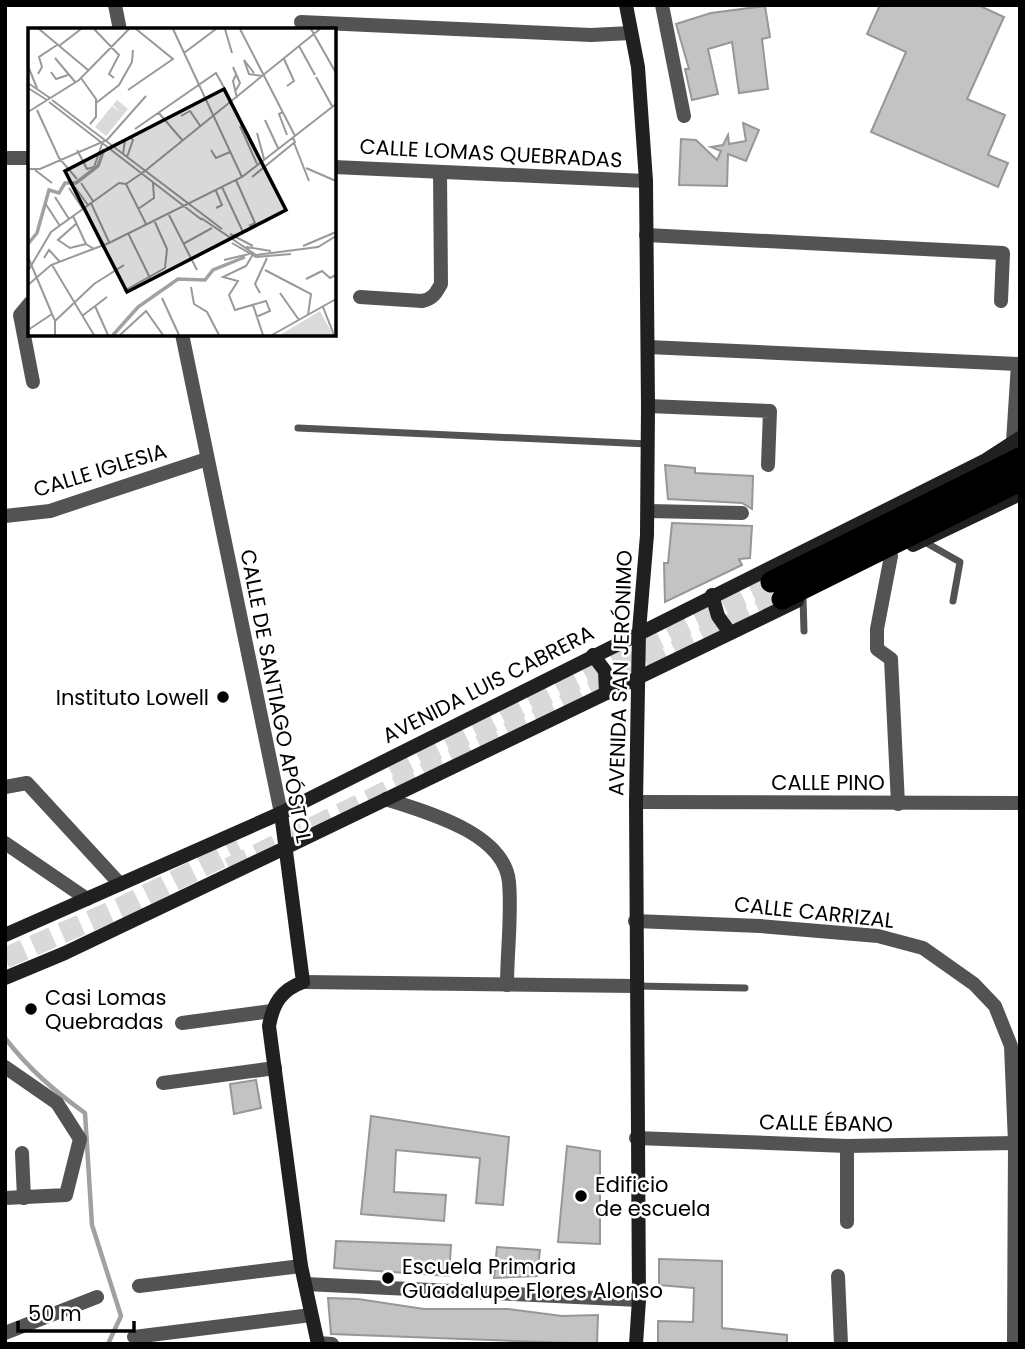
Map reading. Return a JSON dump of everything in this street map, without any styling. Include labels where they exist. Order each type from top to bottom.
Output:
[{"type":"highway","points":[[1017,446],[776,591],[1020,481]]},
{"type":"main road","name":"AVENIDA SAN JERÓNIMO","points":[[626,5],[638,68],[646,181],[649,406],[648,511],[639,631],[636,802],[635,986],[639,1300],[636,1344]]},
{"type":"main road","name":"AVENIDA LUIS CABRERA","points":[[5,935],[281,813],[639,631],[1017,446]]},
{"type":"main road","points":[[5,978],[65,953],[285,849],[1020,494]]},
{"type":"main road","points":[[712,596],[718,617],[730,634]]},
{"type":"main road","points":[[593,655],[605,671],[606,693]]},
{"type":"main road","name":"CALLE DE SANTIAGO APÓSTOL","points":[[281,813],[303,982]]},
{"type":"main road","points":[[303,982],[289,987],[279,997],[269,1026],[301,1266],[318,1343]]},
{"type":"street","points":[[115,5],[120,28]]},
{"type":"street","points":[[662,5],[684,116]]},
{"type":"street","points":[[301,22],[591,35],[631,33]]},
{"type":"street","points":[[5,158],[28,158]]},
{"type":"street","name":"CALLE LOMAS QUEBRADAS","points":[[336,167],[646,181]]},
{"type":"street","points":[[360,297],[422,300],[430,299],[436,293],[440,284],[440,172]]},
{"type":"street","points":[[646,235],[1003,253],[1001,301]]},
{"type":"street","points":[[28,305],[20,315],[33,382]]},
{"type":"street","name":"CALLE DE SANTIAGO APÓSTOL","points":[[182,336],[281,813]]},
{"type":"street","points":[[648,347],[1018,364],[1017,446]]},
{"type":"street","points":[[649,406],[770,411],[768,465]]},
{"type":"street","name":"CALLE IGLESIA","points":[[5,516],[50,511],[206,459]]},
{"type":"street","points":[[648,511],[742,513]]},
{"type":"street","points":[[891,556],[877,649],[891,659],[898,804]]},
{"type":"street","points":[[5,787],[18,782],[27,783],[120,884]]},
{"type":"street","points":[[386,799],[453,821],[492,847],[509,879],[507,985]]},
{"type":"street","name":"CALLE PINO","points":[[636,802],[1020,803]]},
{"type":"street","points":[[5,843],[87,899]]},
{"type":"street","name":"CALLE CARRIZAL","points":[[635,921],[760,926],[878,936],[923,948],[974,984],[995,1006],[1012,1046],[1015,1143],[1014,1344]]},
{"type":"street","points":[[303,982],[635,986]]},
{"type":"street","points":[[182,1023],[272,1011]]},
{"type":"street","points":[[5,1067],[57,1103],[80,1139],[66,1195],[5,1198]]},
{"type":"street","points":[[163,1083],[275,1068]]},
{"type":"street","name":"CALLE ÉBANO","points":[[636,1138],[847,1146],[1015,1143]]},
{"type":"street","points":[[847,1146],[847,1222]]},
{"type":"street","points":[[22,1153],[24,1198]]},
{"type":"street","points":[[139,1286],[301,1266]]},
{"type":"street","points":[[838,1276],[841,1344]]},
{"type":"street","points":[[305,1284],[639,1300]]},
{"type":"street","points":[[5,1333],[97,1297]]},
{"type":"street","points":[[134,1337],[312,1315]]},
{"type":"street","points":[[318,1343],[332,1344]]},
{"type":"lane","points":[[298,428],[649,444]]},
{"type":"lane","points":[[923,541],[960,562],[953,601]]},
{"type":"lane","points":[[803,598],[804,631]]},
{"type":"lane","points":[[635,986],[745,988]]},
{"type":"building","points":[[880,5],[978,5],[1004,17],[967,99],[1005,115],[988,155],[1008,163],[998,187],[871,132],[906,52],[867,34]]},
{"type":"building","points":[[765,6],[770,37],[762,39],[768,89],[739,93],[732,42],[708,49],[718,94],[692,100],[685,69],[689,69],[676,24],[711,13]]},
{"type":"building","points":[[743,123],[759,130],[746,161],[728,154],[727,186],[679,185],[681,139],[696,140],[717,160],[721,151],[711,147],[723,145],[728,135],[729,144],[746,141]]},
{"type":"building","points":[[665,465],[695,468],[695,473],[753,476],[752,509],[742,503],[668,499]]},
{"type":"building","points":[[672,523],[752,526],[750,558],[739,559],[742,565],[665,602],[664,563],[668,563]]},
{"type":"building","points":[[256,1080],[261,1108],[234,1114],[230,1084]]},
{"type":"building","points":[[371,1116],[509,1137],[503,1205],[476,1203],[480,1158],[396,1150],[394,1192],[446,1195],[444,1221],[361,1214]]},
{"type":"building","name":"Edificio de escuela","points":[[567,1146],[600,1151],[600,1244],[558,1242]]},
{"type":"building","points":[[336,1241],[451,1245],[449,1276],[334,1268]]},
{"type":"building","name":"Edificio de escuela","points":[[497,1247],[540,1250],[537,1276],[494,1278]]},
{"type":"building","points":[[659,1259],[722,1261],[722,1328],[787,1335],[787,1344],[658,1344],[658,1321],[693,1322],[694,1288],[659,1285]]},
{"type":"building","points":[[328,1298],[358,1299],[424,1309],[508,1309],[562,1316],[598,1315],[597,1344],[331,1334]]},
{"type":"waterway","points":[[5,1038],[42,1078],[85,1113],[92,1225],[121,1316],[108,1344]]},
{"type":"tunnel","points":[[391,772],[771,582]]},
{"type":"tunnel","points":[[229,868],[782,599]]},
{"type":"tunnel","points":[[5,958],[122,907],[240,848]]},
{"type":"place","name":"Instituto Lowell","points":[[223,697]]},
{"type":"place","name":"Casi Lomas Quebradas","points":[[31,1009]]},
{"type":"place","name":"Edificio de escuela","points":[[581,1196]]},
{"type":"place","name":"Escuela Primaria Guadalupe Flores Alonso","points":[[388,1278]]}]
